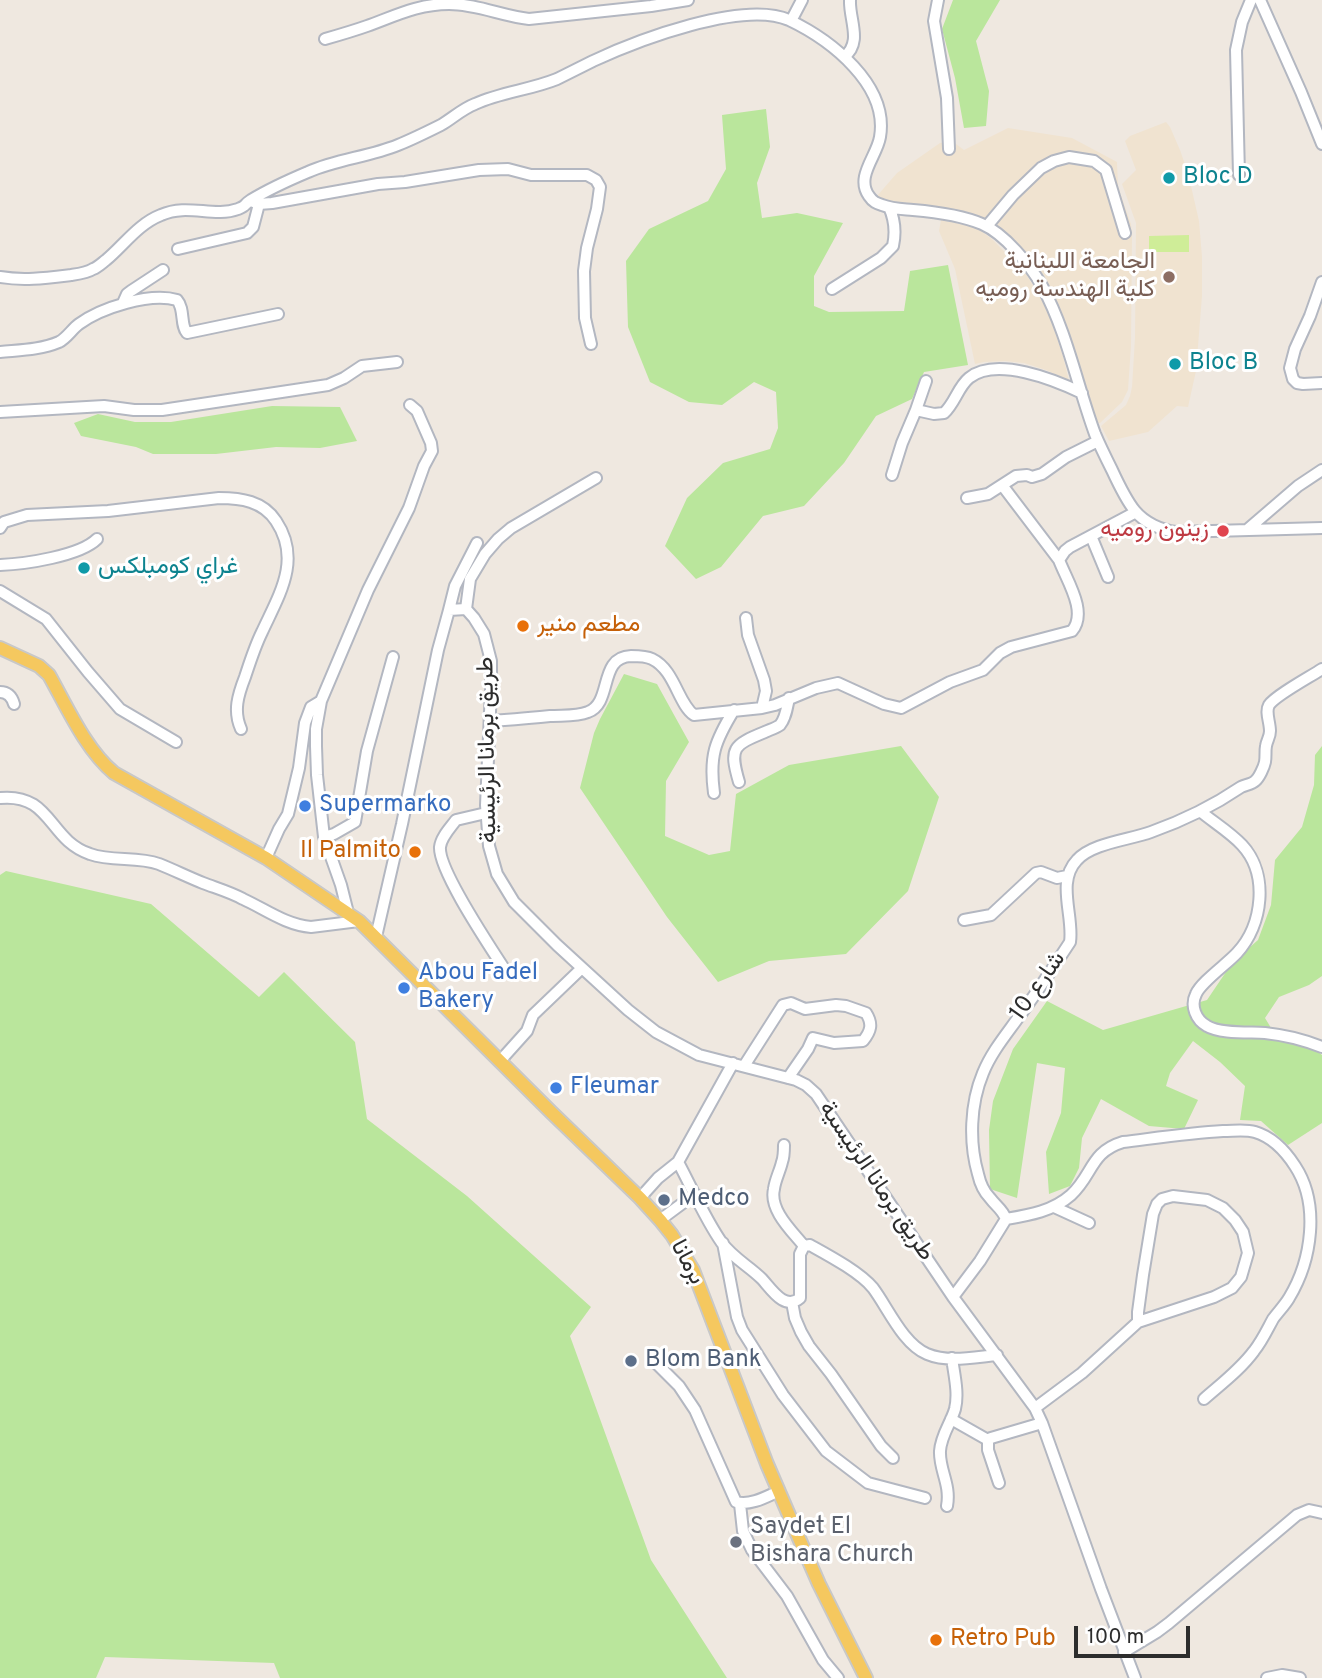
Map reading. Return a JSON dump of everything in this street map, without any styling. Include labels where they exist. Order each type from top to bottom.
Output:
[{"type":"main road","points":[[0,648],[39,666],[49,675],[92,750],[114,773],[266,858],[348,913],[376,937]]},
{"type":"main road","name":"برمانا","points":[[376,937],[640,1198],[672,1235],[693,1270],[726,1360],[819,1584],[866,1678]]},
{"type":"street","points":[[326,39],[419,7],[449,4],[528,19],[688,0]]},
{"type":"street","points":[[791,21],[802,0]]},
{"type":"street","points":[[844,57],[850,52],[855,39],[850,0]]},
{"type":"street","points":[[938,0],[934,21],[945,83],[949,149]]},
{"type":"street","points":[[1239,175],[1236,50],[1242,22],[1251,0]]},
{"type":"street","points":[[1260,0],[1322,144]]},
{"type":"street","points":[[0,277],[31,280],[93,270],[133,234],[164,213],[188,209],[225,212],[242,208],[303,174],[327,164],[392,147],[444,123],[478,102],[524,91],[557,79],[629,46],[683,27],[727,17],[771,14],[791,21],[828,44],[844,57],[866,82],[878,106],[881,121],[880,139],[864,183],[874,202],[889,207],[965,218],[987,226],[1029,266],[1056,316],[1098,441],[1117,481],[1136,512],[1158,528],[1167,531],[1322,528]]},
{"type":"street","points":[[987,226],[1041,168],[1069,157],[1094,161],[1106,170],[1125,233]]},
{"type":"street","points":[[255,202],[479,170],[508,169],[531,175],[587,175],[596,180],[600,187],[584,271],[585,318],[591,344]]},
{"type":"street","points":[[178,249],[247,233],[254,225],[255,202]]},
{"type":"street","points":[[832,289],[881,258],[893,246],[895,227],[889,207]]},
{"type":"street","points":[[123,303],[131,291],[163,270]]},
{"type":"street","points":[[1322,282],[1290,368],[1297,383],[1322,383]]},
{"type":"street","points":[[0,352],[26,351],[54,344],[82,322],[135,300],[177,300],[182,308],[184,329],[187,333],[278,314]]},
{"type":"street","points":[[0,412],[104,406],[162,410],[328,385],[337,383],[362,366],[397,362]]},
{"type":"street","points":[[916,410],[944,413],[957,398],[969,377],[986,369],[1034,374],[1082,393]]},
{"type":"street","points":[[892,475],[926,381]]},
{"type":"street","points":[[348,913],[324,837],[317,775],[316,729],[321,701],[368,590],[409,508],[432,451],[417,411],[410,405]]},
{"type":"street","points":[[967,498],[988,494],[1016,476],[1032,477],[1042,474],[1066,457],[1098,441]]},
{"type":"street","points":[[1248,529],[1298,486],[1322,470]]},
{"type":"street","points":[[449,610],[466,609],[470,579],[498,539],[511,528],[596,478]]},
{"type":"street","points":[[490,721],[589,712],[597,706],[602,697],[614,664],[625,657],[642,656],[653,659],[664,670],[694,715],[762,708],[816,688],[838,683],[884,704],[901,708],[950,682],[983,670],[1000,653],[1011,647],[1072,631],[1077,625],[1078,611],[1059,560],[1002,485]]},
{"type":"street","points":[[0,528],[4,522],[27,515],[108,511],[219,498],[249,500],[271,514],[281,531],[288,556],[287,572],[283,589],[260,635],[239,694],[236,707],[237,721],[241,729]]},
{"type":"street","points":[[1059,560],[1065,551],[1136,512]]},
{"type":"street","points":[[1091,536],[1108,577]]},
{"type":"street","points":[[0,565],[57,557],[92,544],[97,538]]},
{"type":"street","name":"طريق برمانا الرئيسية","points":[[376,937],[438,650],[455,586],[477,543]]},
{"type":"street","points":[[0,591],[46,619],[120,709],[176,742]]},
{"type":"street","name":"طريق برمانا الرئيسية","points":[[466,609],[484,634],[491,660],[486,813],[489,846],[497,874],[514,902],[582,968],[656,1032],[699,1055],[788,1078],[806,1085],[816,1094],[953,1297],[1035,1408],[1135,1678]]},
{"type":"street","points":[[746,618],[748,635],[764,680],[762,708]]},
{"type":"street","points":[[324,837],[355,821],[367,751],[393,657]]},
{"type":"street","points":[[964,920],[990,915],[1036,873],[1041,872],[1057,878],[1068,876],[1076,860],[1086,852],[1151,832],[1200,811],[1256,780],[1265,763],[1269,740],[1269,705],[1322,669]]},
{"type":"street","points":[[0,692],[8,694],[14,704]]},
{"type":"street","points":[[739,782],[733,755],[737,747],[781,724],[789,698]]},
{"type":"street","points":[[266,858],[288,814],[296,783],[305,723],[311,707],[321,701]]},
{"type":"street","points":[[714,793],[712,757],[734,710]]},
{"type":"street","points":[[0,798],[16,797],[38,806],[59,833],[74,846],[91,855],[155,863],[235,895],[284,920],[304,926],[359,921]]},
{"type":"street","points":[[1200,811],[1242,845],[1253,863],[1260,895],[1254,927],[1243,946],[1197,991],[1194,1002],[1196,1015],[1201,1023],[1213,1029],[1281,1035],[1322,1047]]},
{"type":"street","points":[[486,813],[456,820],[440,845],[441,858],[465,907],[505,971]]},
{"type":"street","name":"شارع 10","points":[[1006,1219],[988,1196],[978,1175],[972,1145],[974,1107],[982,1073],[1069,942],[1071,933],[1068,876]]},
{"type":"street","points":[[500,1061],[527,1031],[533,1015],[582,968]]},
{"type":"street","points":[[640,1198],[678,1162],[739,1065],[783,1005],[791,1003],[804,1009],[836,1005],[866,1013],[871,1021],[869,1035],[863,1041],[834,1043],[813,1038],[788,1078]]},
{"type":"street","points":[[953,1297],[1006,1219],[1054,1207],[1072,1194],[1101,1152],[1113,1145],[1196,1133],[1243,1130],[1256,1132],[1288,1155],[1301,1175],[1307,1191],[1311,1220],[1308,1249],[1290,1298],[1274,1318],[1254,1352],[1203,1399]]},
{"type":"street","points":[[784,1145],[783,1161],[773,1191],[773,1200],[804,1246]]},
{"type":"street","points":[[678,1162],[723,1243],[780,1299],[792,1302],[800,1298],[800,1254],[804,1246]]},
{"type":"street","points":[[660,1220],[695,1194]]},
{"type":"street","points":[[1035,1408],[1082,1373],[1138,1322],[1232,1289],[1241,1277],[1248,1253],[1243,1232],[1223,1208],[1207,1200],[1173,1196],[1162,1199],[1157,1204],[1143,1275],[1138,1322]]},
{"type":"street","points":[[1054,1207],[1089,1223]]},
{"type":"street","points":[[723,1243],[737,1317],[742,1330],[783,1395],[827,1451],[868,1483],[925,1498]]},
{"type":"street","points":[[804,1246],[810,1245],[834,1259],[871,1286],[917,1349],[938,1357],[997,1355]]},
{"type":"street","points":[[792,1302],[798,1325],[809,1346],[881,1446],[894,1458]]},
{"type":"street","points":[[947,1506],[947,1483],[940,1447],[954,1412],[956,1398],[952,1358]]},
{"type":"street","points":[[652,1359],[679,1386],[695,1410],[736,1502],[750,1503],[779,1491]]},
{"type":"street","points":[[951,1419],[988,1440]]},
{"type":"street","points":[[988,1440],[1042,1423]]},
{"type":"street","points":[[988,1440],[988,1450],[999,1483]]},
{"type":"street","points":[[740,1504],[743,1531],[752,1550],[787,1596],[823,1660],[838,1678]]},
{"type":"street","points":[[1124,1652],[1170,1623],[1297,1516],[1309,1510],[1322,1513]]},
{"type":"street","points":[[1267,1678],[1282,1675],[1300,1678]]},
{"type":"shaded area","name":"الجامعة اللبنانية كلية الهندسة روميه","points":[[1166,122],[1188,173],[1199,221],[1202,296],[1196,371],[1188,407],[1177,406],[1148,432],[1109,441],[1101,426],[1126,405],[1130,396],[1135,338],[1136,223],[1122,184],[1136,170],[1125,141],[1130,136]]},
{"type":"shaded area","points":[[1008,128],[1072,138],[1117,162],[1118,187],[1131,224],[1132,236],[1131,346],[1128,390],[1122,402],[1100,423],[1095,423],[1045,286],[988,224],[881,202],[877,196],[897,173],[940,143],[952,141],[964,150]]},
{"type":"shaded area","points":[[941,220],[976,227],[993,240],[1025,273],[1045,303],[1069,381],[1024,363],[1005,361],[975,364],[955,269],[939,231]]},
{"type":"green space","points":[[953,0],[1000,0],[976,41],[989,91],[986,126],[964,128],[942,29]]},
{"type":"green space","points":[[766,109],[770,147],[757,183],[762,218],[797,213],[843,223],[814,276],[814,306],[829,312],[904,311],[910,271],[948,265],[968,365],[924,372],[912,399],[876,416],[844,463],[804,506],[763,516],[721,567],[696,579],[665,546],[687,498],[723,463],[770,449],[778,428],[776,392],[754,382],[722,405],[689,402],[650,382],[628,327],[626,261],[649,229],[708,201],[726,169],[722,115]]},
{"type":"green space","points":[[1189,235],[1189,252],[1149,252],[1149,236]]},
{"type":"green space","points":[[272,406],[340,407],[357,441],[320,448],[276,447],[216,454],[153,454],[136,447],[81,436],[74,423],[98,414],[135,422],[171,422]]},
{"type":"green space","points":[[624,674],[657,684],[689,742],[666,781],[665,836],[709,855],[730,851],[736,794],[789,765],[901,746],[939,797],[908,891],[846,954],[769,961],[718,982],[667,917],[580,788],[594,733]]},
{"type":"green space","points":[[1322,746],[1322,976],[1309,985],[1279,997],[1265,1018],[1279,1041],[1298,1036],[1322,1055],[1322,1123],[1288,1145],[1261,1121],[1240,1120],[1245,1086],[1193,1041],[1170,1073],[1166,1086],[1198,1100],[1184,1129],[1149,1126],[1101,1099],[1082,1138],[1079,1168],[1070,1186],[1049,1194],[1046,1152],[1061,1113],[1065,1068],[1037,1063],[1017,1198],[990,1189],[989,1130],[993,1101],[1013,1049],[1047,1001],[1103,1030],[1207,1000],[1232,963],[1258,940],[1271,905],[1275,860],[1302,827],[1314,785],[1315,755]]},
{"type":"green space","points":[[6,871],[151,904],[259,997],[284,972],[355,1042],[367,1119],[467,1196],[591,1307],[570,1336],[651,1560],[727,1678],[280,1678],[274,1663],[105,1657],[96,1678],[0,1678],[0,875]]},
{"type":"place","name":"Bloc D","points":[[1169,178]]},
{"type":"place","name":"الجامعة اللبنانية كلية الهندسة روميه","points":[[1169,277]]},
{"type":"place","name":"Bloc B","points":[[1175,364]]},
{"type":"place","name":"زينون روميه","points":[[1223,531]]},
{"type":"place","name":"غراي كومبلكس","points":[[84,568]]},
{"type":"place","name":"مطعم منير","points":[[523,626]]},
{"type":"place","name":"Supermarko","points":[[305,806]]},
{"type":"place","name":"Il Palmito","points":[[415,852]]},
{"type":"place","name":"Abou Fadel Bakery","points":[[404,988]]},
{"type":"place","name":"Fleumar","points":[[556,1088]]},
{"type":"place","name":"Medco","points":[[664,1200]]},
{"type":"place","name":"Blom Bank","points":[[631,1361]]},
{"type":"place","name":"Saydet El Bishara Church","points":[[736,1542]]},
{"type":"place","name":"Retro Pub","points":[[936,1640]]}]
